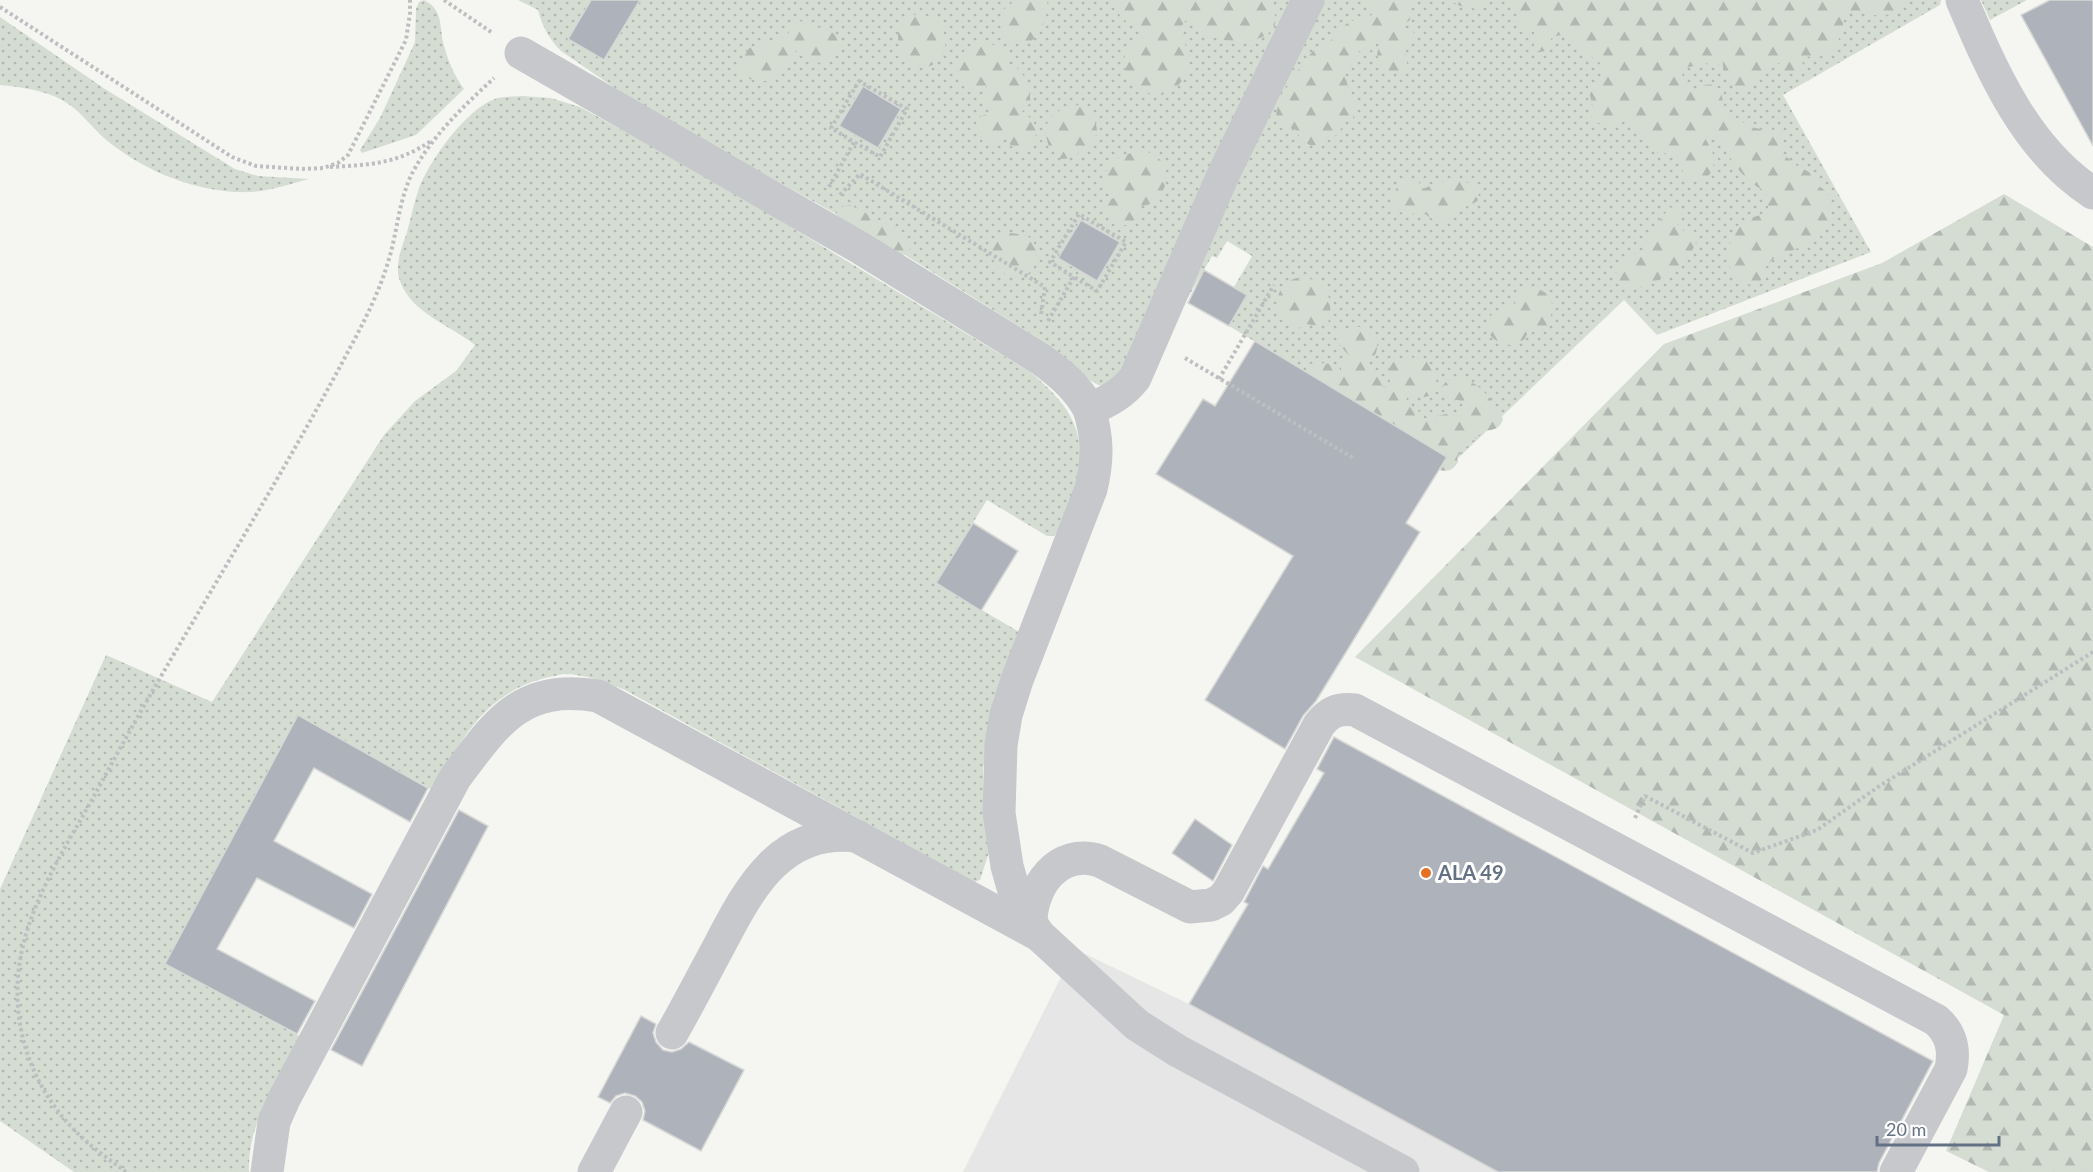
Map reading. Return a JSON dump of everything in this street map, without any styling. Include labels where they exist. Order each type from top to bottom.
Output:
[{"type":"lane","points":[[1089,409],[1112,400],[1135,378],[1223,175],[1308,0]]},
{"type":"lane","points":[[1962,0],[1999,78],[2034,137],[2074,181],[2093,193]]},
{"type":"lane","points":[[521,53],[810,218],[1028,352],[1060,374],[1076,390],[1089,409],[1096,438],[1097,454],[1091,489],[1017,680],[1006,715],[1001,746],[999,813],[1003,843],[1014,891],[1035,930]]},
{"type":"lane","points":[[267,1172],[274,1122],[284,1099],[455,778],[500,721],[519,707],[557,693],[578,693],[598,696],[1035,930],[1137,1024],[1178,1051],[1403,1172]]},
{"type":"lane","points":[[1035,930],[1033,901],[1046,876],[1056,868],[1078,858],[1100,861],[1190,907],[1211,905],[1221,900],[1228,892],[1319,725],[1326,716],[1335,711],[1355,710],[1936,1020],[1950,1037],[1953,1058],[1951,1069],[1896,1172]]},
{"type":"lane","points":[[672,1033],[753,884],[770,866],[800,845],[816,839],[844,835],[857,836]]},
{"type":"lane","points":[[594,1172],[626,1112]]},
{"type":"path","points":[[323,168],[338,163],[348,154],[406,40],[410,0]]},
{"type":"path","points":[[126,1172],[74,1130],[49,1100],[38,1081],[23,1040],[18,1011],[18,978],[24,934],[33,911],[126,736],[377,295],[390,259],[402,199],[412,173],[435,138],[521,53],[444,0]]},
{"type":"path","points":[[0,7],[232,157],[256,166],[278,169],[372,165],[413,153],[435,138]]},
{"type":"path","points":[[859,81],[907,109],[880,157],[854,142],[831,128],[859,81]]},
{"type":"path","points":[[810,218],[854,142]]},
{"type":"path","points":[[839,196],[860,174],[870,180],[1045,287],[1040,317]]},
{"type":"path","points":[[1079,214],[1126,242],[1097,291],[1074,277],[1050,262],[1079,214]]},
{"type":"path","points":[[1028,352],[1074,277]]},
{"type":"path","points":[[1219,379],[1274,285]]},
{"type":"path","points":[[1152,338],[1355,459]]},
{"type":"path","points":[[1662,805],[1753,853],[1817,830],[1878,787],[2093,652]]},
{"type":"shaded area","points":[[1075,949],[1189,1004],[1498,1172],[963,1172]]},
{"type":"green space","points":[[424,0],[438,14],[444,46],[455,74],[464,89],[416,135],[362,153],[360,150],[380,118],[415,42],[416,9],[419,2]]},
{"type":"green space","points":[[518,0],[1295,0],[1123,373],[1106,387],[1092,382],[1054,348],[865,230],[638,104],[561,51],[546,32],[538,10]]},
{"type":"green space","points":[[1010,0],[1047,0],[1047,12],[1040,31],[1028,43],[1017,43],[1003,38],[1003,10],[1012,3]]},
{"type":"green space","points":[[1113,0],[1273,0],[1275,24],[1271,31],[1263,37],[1254,40],[1232,41],[1205,34],[1188,17],[1179,30],[1188,54],[1188,69],[1185,76],[1166,94],[1154,95],[1130,84],[1124,62],[1129,46],[1148,36],[1143,30],[1123,19],[1112,4]]},
{"type":"green space","points":[[1321,0],[1941,0],[1940,5],[1783,95],[1871,252],[1657,335],[1624,300],[1454,462],[1229,326],[1247,295],[1234,287],[1252,256],[1227,241],[1217,258],[1212,256],[1186,301],[1234,176]]},
{"type":"green space","points":[[1364,0],[1415,0],[1409,11],[1410,20],[1399,28],[1410,29],[1415,34],[1414,41],[1408,46],[1406,52],[1408,66],[1401,72],[1390,73],[1382,67],[1377,55],[1380,40],[1370,51],[1359,51],[1354,62],[1344,70],[1348,87],[1346,97],[1351,97],[1358,105],[1352,120],[1342,123],[1340,132],[1332,138],[1326,136],[1317,144],[1309,144],[1301,139],[1295,129],[1279,124],[1276,115],[1278,106],[1303,63],[1318,46],[1331,40],[1349,23],[1374,14]]},
{"type":"green space","points":[[1450,0],[1493,0],[1478,8],[1466,8]]},
{"type":"green space","points":[[1511,0],[1905,0],[1893,13],[1886,15],[1879,16],[1845,10],[1840,37],[1831,51],[1816,57],[1805,56],[1800,71],[1792,74],[1784,72],[1779,63],[1772,65],[1761,72],[1747,88],[1738,88],[1729,82],[1724,75],[1723,63],[1714,65],[1700,62],[1695,66],[1681,68],[1683,77],[1693,92],[1704,85],[1715,86],[1721,93],[1725,107],[1739,120],[1756,128],[1776,130],[1781,135],[1782,153],[1809,172],[1820,187],[1827,192],[1832,205],[1829,220],[1819,239],[1773,259],[1764,269],[1761,281],[1748,285],[1741,284],[1732,276],[1731,238],[1733,231],[1743,221],[1769,212],[1765,191],[1742,174],[1715,133],[1705,138],[1714,159],[1712,171],[1704,179],[1692,180],[1684,177],[1679,155],[1653,152],[1639,130],[1624,121],[1612,127],[1604,126],[1592,118],[1593,108],[1588,87],[1602,79],[1600,63],[1561,35],[1552,37],[1546,51],[1540,52],[1534,47],[1534,31],[1522,28],[1517,13],[1511,7]]},
{"type":"green space","points":[[1981,0],[2027,0],[1990,20]]},
{"type":"green space","points":[[918,14],[936,18],[945,37],[942,59],[928,67],[910,63],[900,50],[898,34],[902,18]]},
{"type":"green space","points":[[0,17],[105,89],[235,169],[258,176],[309,179],[265,190],[232,192],[176,180],[141,164],[110,143],[75,109],[62,100],[40,91],[0,85]]},
{"type":"green space","points":[[803,21],[829,31],[837,37],[839,47],[835,57],[821,63],[797,49],[775,81],[754,80],[741,72],[738,67],[749,48],[786,37],[796,22]]},
{"type":"green space","points":[[979,43],[987,43],[1004,50],[1007,53],[1007,65],[1013,65],[1027,81],[1030,103],[1022,112],[1033,121],[1036,131],[1032,144],[1020,153],[1006,138],[997,142],[986,142],[978,134],[976,124],[981,116],[996,111],[985,105],[983,96],[987,85],[970,91],[957,78],[956,64],[959,58]]},
{"type":"green space","points":[[522,96],[551,98],[580,107],[710,178],[1030,372],[1051,391],[1068,412],[1078,436],[1080,474],[1060,531],[1054,536],[1047,536],[987,500],[936,583],[1021,633],[991,727],[983,769],[984,811],[990,849],[980,880],[974,882],[625,690],[587,677],[561,674],[524,685],[506,695],[490,707],[464,737],[433,790],[298,715],[165,964],[301,1037],[274,1085],[259,1119],[253,1136],[249,1172],[74,1172],[0,1121],[0,889],[106,655],[212,702],[384,435],[415,401],[456,371],[475,345],[432,318],[413,302],[405,292],[398,275],[399,257],[419,188],[440,150],[461,124],[484,105],[498,98]]},
{"type":"green space","points":[[1077,105],[1090,115],[1097,132],[1095,138],[1083,150],[1070,158],[1060,159],[1049,147],[1044,129],[1057,112]]},
{"type":"green space","points":[[1143,150],[1163,163],[1166,174],[1165,186],[1155,201],[1147,205],[1136,206],[1140,210],[1136,222],[1126,225],[1118,224],[1111,220],[1105,212],[1107,199],[1116,198],[1108,189],[1105,180],[1106,172],[1116,160]]},
{"type":"green space","points":[[1408,180],[1418,181],[1424,189],[1448,181],[1465,182],[1477,191],[1479,199],[1442,222],[1430,218],[1422,211],[1411,214],[1401,213],[1394,210],[1394,195],[1400,184]]},
{"type":"green space","points":[[2004,194],[2093,247],[2093,1172],[1989,1172],[1946,1151],[2004,1015],[1355,657],[1664,344],[1882,263]]},
{"type":"green space","points":[[850,205],[904,233],[911,245],[909,252],[902,256],[837,221],[839,209]]},
{"type":"green space","points":[[1678,206],[1681,212],[1676,223],[1684,231],[1693,230],[1698,236],[1689,255],[1676,268],[1652,283],[1635,289],[1622,285],[1616,273],[1619,268],[1629,258],[1646,249],[1645,241],[1669,208]]},
{"type":"green space","points":[[1010,233],[1027,235],[1037,247],[1036,263],[1031,272],[1010,276],[995,264],[991,253],[993,242],[999,236]]},
{"type":"green space","points":[[1296,278],[1316,280],[1327,290],[1330,317],[1327,324],[1319,326],[1306,324],[1304,327],[1296,328],[1283,317],[1279,310],[1279,295],[1288,282]]},
{"type":"green space","points":[[1526,289],[1539,289],[1551,296],[1552,310],[1544,331],[1528,332],[1524,340],[1511,345],[1492,338],[1487,324],[1490,318],[1503,308],[1514,307],[1517,296]]},
{"type":"green space","points":[[1351,327],[1360,327],[1376,337],[1377,349],[1374,356],[1372,359],[1362,361],[1377,375],[1386,391],[1390,389],[1389,365],[1393,362],[1412,358],[1430,364],[1437,385],[1431,395],[1406,396],[1408,406],[1420,412],[1425,419],[1446,414],[1457,417],[1465,413],[1460,401],[1446,399],[1441,395],[1445,383],[1462,379],[1475,384],[1496,406],[1503,419],[1500,426],[1484,432],[1474,440],[1457,457],[1458,462],[1452,469],[1439,470],[1447,457],[1305,371],[1309,364],[1321,363],[1333,365],[1341,371],[1341,362],[1350,356],[1340,345],[1338,336],[1339,332]]},
{"type":"building","points":[[591,0],[640,0],[604,60],[568,39]]},
{"type":"building","points":[[2050,0],[2093,0],[2093,146],[2021,15]]},
{"type":"building","points":[[863,86],[901,109],[878,148],[839,126]]},
{"type":"building","points":[[1081,220],[1120,242],[1097,281],[1058,258]]},
{"type":"building","points":[[1204,270],[1247,295],[1229,326],[1188,303]]},
{"type":"building","points":[[1255,341],[1447,457],[1406,523],[1420,532],[1316,701],[1303,716],[1285,749],[1205,700],[1293,556],[1156,474],[1203,399],[1215,406]]},
{"type":"building","points":[[973,523],[1018,551],[981,611],[936,583]]},
{"type":"building","points":[[298,715],[428,788],[410,822],[314,768],[274,841],[372,894],[354,928],[257,878],[217,949],[315,1001],[297,1034],[165,964]]},
{"type":"building","name":"ALA 49","points":[[1334,737],[1933,1061],[1879,1163],[1877,1172],[1498,1172],[1189,1004],[1248,904],[1244,902],[1263,866],[1268,869],[1324,773],[1317,769]]},
{"type":"building","points":[[459,810],[488,826],[362,1066],[331,1050]]},
{"type":"building","points":[[1195,819],[1232,845],[1213,881],[1172,853]]},
{"type":"building","points":[[641,1016],[656,1024],[653,1033],[656,1042],[663,1050],[672,1052],[681,1049],[689,1042],[744,1070],[701,1151],[643,1120],[645,1111],[642,1102],[635,1096],[625,1093],[616,1096],[610,1103],[598,1097]]},
{"type":"place","name":"ALA 49","points":[[1426,873]]}]
